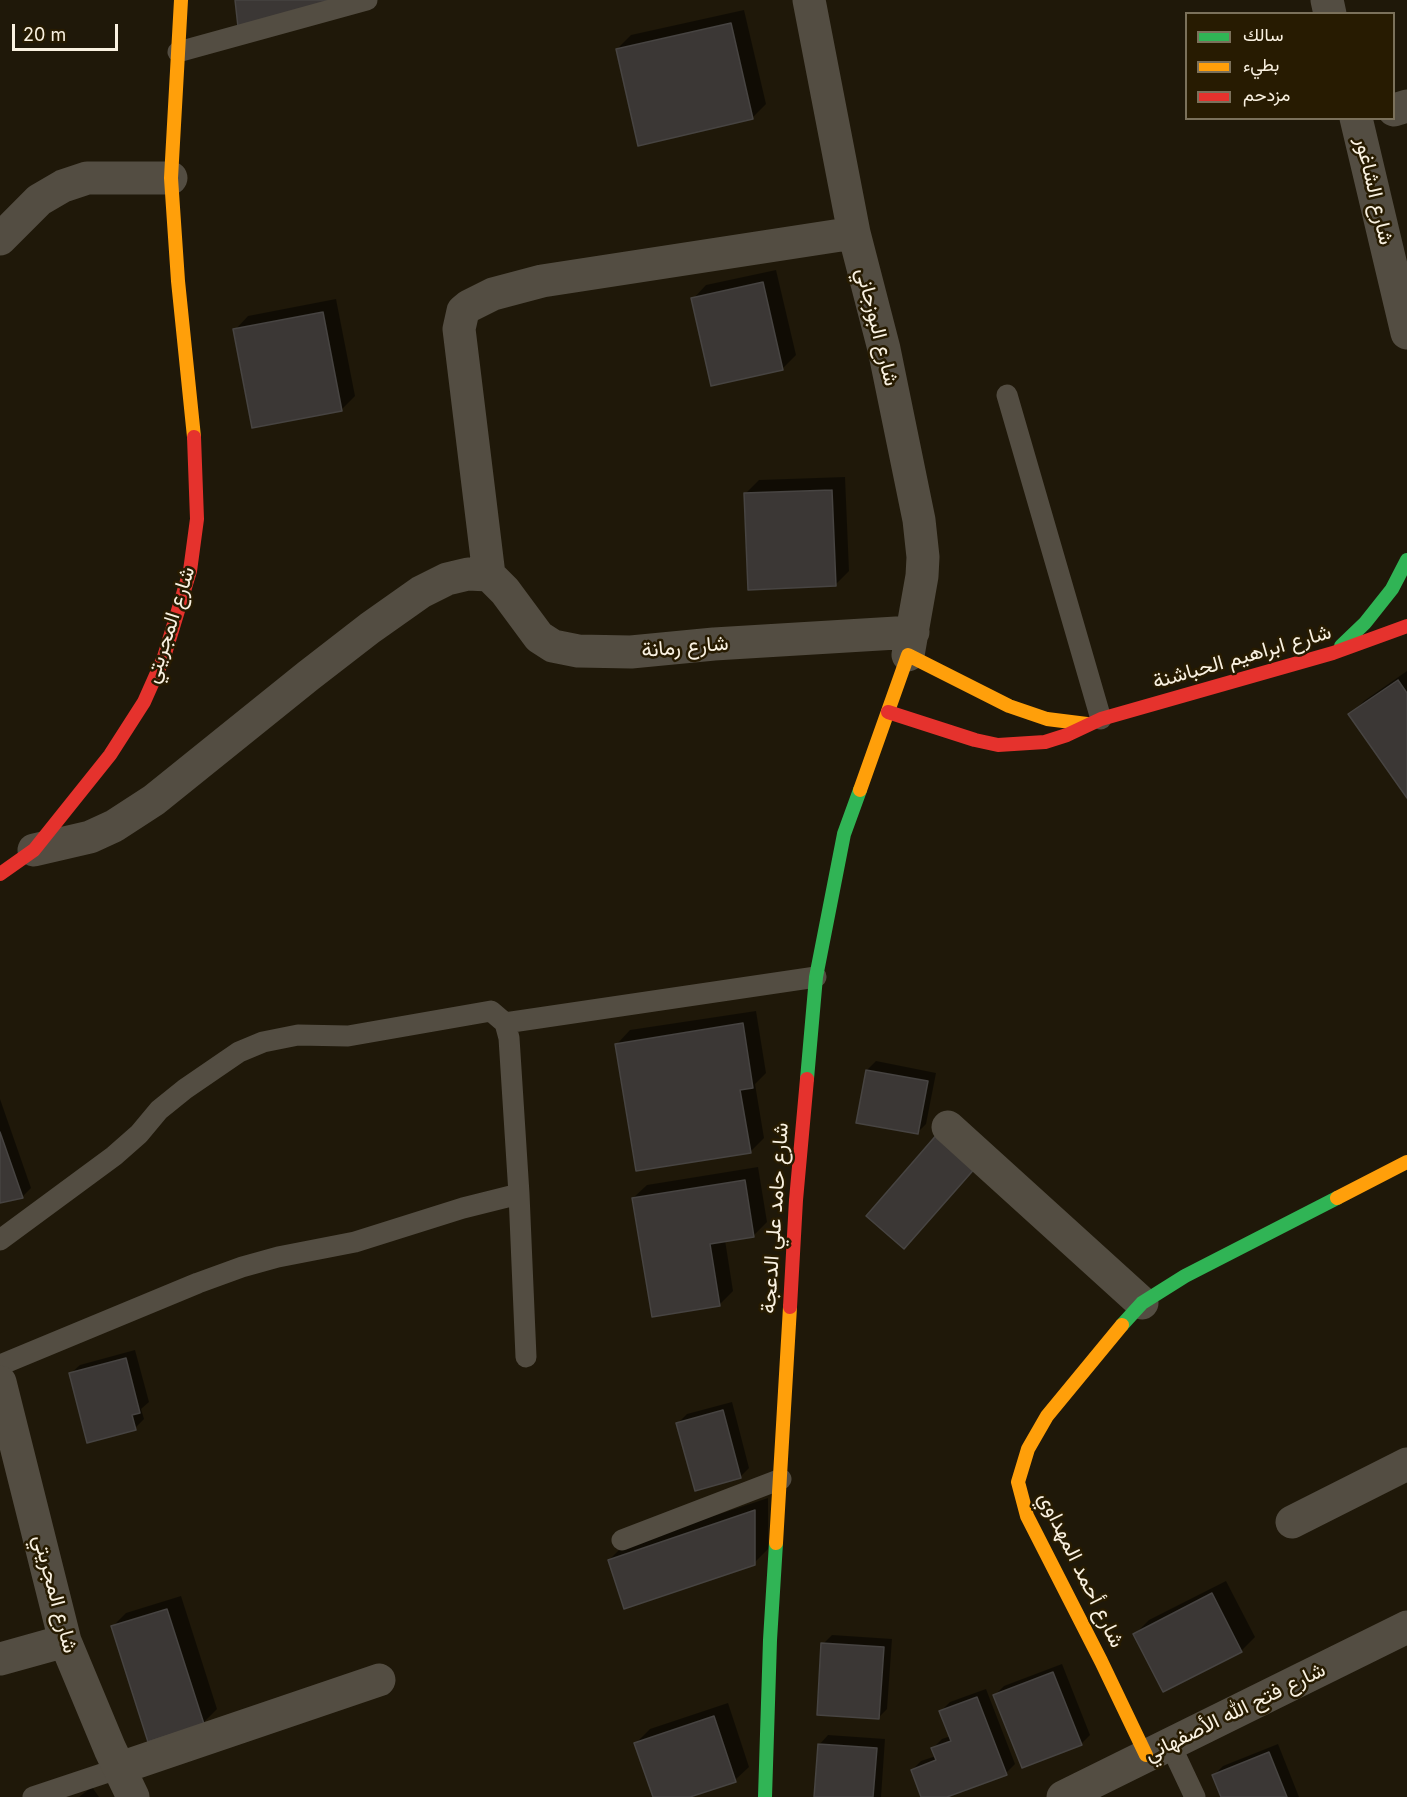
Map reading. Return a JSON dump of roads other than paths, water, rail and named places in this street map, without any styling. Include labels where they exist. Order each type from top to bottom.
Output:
[{"type":"street","name":"شارع المجريتي","points":[[0,874],[34,850],[110,755],[144,702],[164,657],[190,571],[197,519],[196,454],[182,325],[171,178],[181,0]]},
{"type":"street","name":"شارع البوزجاني","points":[[809,0],[854,233],[884,349],[919,520],[923,557],[910,644]]},
{"type":"street","name":"شارع الشاغور","points":[[1359,120],[1407,333]]},
{"type":"street","points":[[0,239],[39,200],[63,186],[87,178],[171,178]]},
{"type":"street","points":[[34,850],[90,837],[114,826],[154,800],[334,655],[421,592],[447,579],[468,574],[489,576],[459,329],[463,311],[469,306],[493,294],[542,281],[854,233]]},
{"type":"street","points":[[1333,653],[1365,624],[1392,589],[1407,560]]},
{"type":"street","name":"شارع رمانة","points":[[489,576],[505,591],[539,637],[553,646],[578,651],[631,652],[714,644],[910,644]]},
{"type":"street","name":"شارع ابراهيم الحباشنة","points":[[888,712],[975,740],[998,745],[1045,742],[1067,735],[1094,722],[1333,653],[1407,626]]},
{"type":"street","name":"شارع حامد علي الدعجة","points":[[765,1797],[770,1640],[781,1479],[795,1200],[816,977],[844,834],[910,644]]},
{"type":"street","name":"شارع ابراهيم الحباشنة","points":[[910,644],[1009,706],[1047,719],[1094,722]]},
{"type":"street","points":[[948,1127],[1142,1303]]},
{"type":"street","name":"شارع أحمد المهداوي","points":[[1158,1750],[1101,1661],[1027,1515],[1018,1482],[1028,1449],[1047,1416],[1102,1347],[1142,1303],[1185,1276],[1407,1162]]},
{"type":"street","name":"شارع المجريتي","points":[[0,1382],[65,1641],[127,1783]]},
{"type":"street","points":[[1292,1522],[1407,1464]]},
{"type":"street","name":"شارع فتح الله الأصفهاني","points":[[1063,1797],[1407,1627]]},
{"type":"street","points":[[0,1659],[65,1641]]},
{"type":"street","points":[[127,1783],[379,1680]]},
{"type":"lane","points":[[178,52],[367,0]]},
{"type":"lane","points":[[1007,395],[1094,722]]},
{"type":"lane","points":[[505,1023],[816,977]]},
{"type":"lane","points":[[0,1240],[114,1156],[139,1134],[159,1110],[239,1052],[263,1042],[298,1035],[348,1036],[491,1011],[505,1023],[509,1038],[526,1358]]},
{"type":"lane","points":[[0,1365],[242,1267],[278,1257],[355,1242],[463,1208],[519,1194]]},
{"type":"lane","points":[[622,1540],[781,1479]]},
{"type":"lane","points":[[1158,1750],[1195,1797]]},
{"type":"lane","points":[[33,1797],[127,1783]]}]
